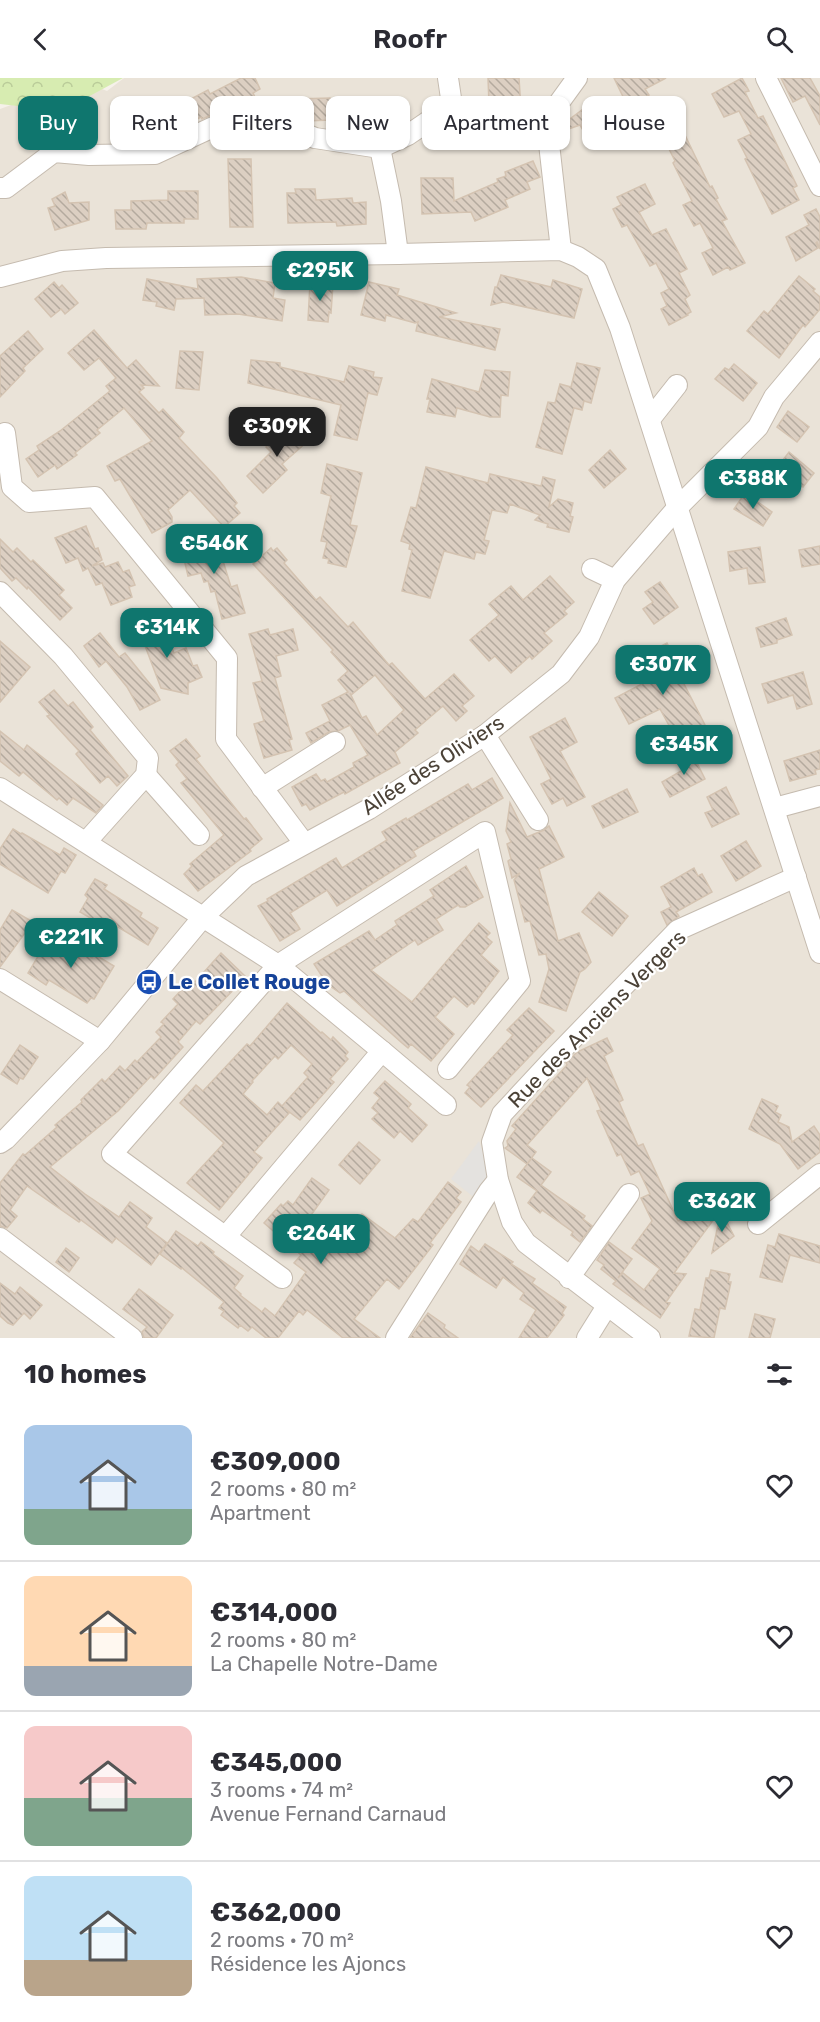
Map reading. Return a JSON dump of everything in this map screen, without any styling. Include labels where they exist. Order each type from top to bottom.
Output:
[{"type":"street","points":[[410,134],[452,105],[448,78]]},
{"type":"street","points":[[561,250],[547,126],[548,118],[577,78]]},
{"type":"street","points":[[766,78],[820,186]]},
{"type":"street","points":[[0,188],[6,188],[54,152],[89,155],[155,154],[261,108],[279,123],[315,138],[326,140]]},
{"type":"street","points":[[380,150],[391,201],[398,254]]},
{"type":"street","points":[[0,277],[62,261],[108,265],[561,250],[579,257],[596,269],[620,328],[651,418],[820,953]]},
{"type":"street","name":"Allée des Oliviers","points":[[0,1143],[100,1041],[202,917],[246,876],[369,809],[485,735],[561,674],[589,637],[615,580],[678,507],[758,427],[774,397],[820,342]]},
{"type":"street","points":[[651,418],[677,385]]},
{"type":"street","points":[[5,433],[12,487],[29,502],[95,497],[227,658],[226,739],[304,843]]},
{"type":"street","points":[[592,569],[615,580]]},
{"type":"street","points":[[0,592],[63,656],[148,758],[146,775],[86,842]]},
{"type":"street","points":[[485,735],[538,820]]},
{"type":"street","points":[[262,788],[335,742]]},
{"type":"street","points":[[146,775],[199,835]]},
{"type":"street","points":[[0,788],[278,965],[446,1105]]},
{"type":"street","points":[[775,808],[820,796]]},
{"type":"street","points":[[282,1278],[112,1154],[278,965],[485,832],[520,981],[448,1069]]},
{"type":"street","name":"Rue des Anciens Vergers","points":[[650,1338],[568,1278],[526,1243],[512,1222],[498,1179],[492,1142],[502,1114],[678,930],[796,877]]},
{"type":"street","points":[[0,978],[100,1041]]},
{"type":"street","points":[[226,1236],[382,1051]]},
{"type":"street","points":[[758,1224],[820,1174]]},
{"type":"street","points":[[396,1338],[498,1179]]},
{"type":"street","points":[[568,1278],[628,1194]]},
{"type":"street","points":[[0,1238],[132,1338]]},
{"type":"street","points":[[0,1252],[114,1338]]},
{"type":"street","points":[[587,1338],[607,1306]]},
{"type":"shaded area","points":[[124,78],[820,78],[820,1338],[0,1338],[0,109],[18,102],[18,150],[98,150],[98,96],[36,96],[80,80],[107,91]]},
{"type":"shaded area","points":[[479,1141],[492,1180],[476,1199],[451,1179]]},
{"type":"green space","points":[[0,78],[123,78],[90,96],[18,96],[18,106],[0,104]]},
{"type":"building","points":[[241,78],[255,78],[260,89],[253,93],[254,96],[210,96],[210,116],[198,119],[196,96],[208,90],[210,94]]},
{"type":"building","points":[[488,78],[519,78],[520,96],[489,96]]},
{"type":"building","points":[[614,78],[666,78],[645,89],[649,95],[647,96],[623,96]]},
{"type":"building","points":[[742,78],[749,91],[745,92],[758,118],[763,116],[797,186],[793,188],[799,200],[772,214],[738,140],[751,134],[739,111],[724,117],[712,94]]},
{"type":"building","points":[[781,78],[810,78],[820,96],[820,125],[805,96],[793,102]]},
{"type":"building","points":[[314,98],[326,98],[326,120],[314,121]]},
{"type":"building","points":[[582,110],[582,128],[580,125],[570,128],[570,119]]},
{"type":"building","points":[[686,137],[710,187],[712,186],[718,198],[716,199],[727,219],[722,221],[745,263],[730,270],[728,267],[713,275],[702,253],[713,248],[700,223],[694,226],[683,205],[692,201],[673,163],[675,161],[670,150],[686,150]]},
{"type":"building","points":[[228,159],[251,159],[253,227],[230,227]]},
{"type":"building","points":[[533,161],[540,177],[527,182],[530,189],[505,200],[508,207],[475,221],[471,212],[422,214],[421,178],[453,178],[454,201],[498,182],[497,179],[506,176],[505,172]]},
{"type":"building","points":[[645,184],[655,204],[639,212],[652,235],[666,229],[687,269],[679,273],[690,295],[685,299],[691,312],[669,325],[661,309],[667,306],[661,293],[669,289],[656,263],[650,266],[627,225],[622,227],[613,209],[621,205],[617,197]]},
{"type":"building","points":[[295,189],[315,189],[316,200],[352,198],[353,203],[366,202],[366,224],[337,226],[336,222],[288,223],[287,193],[296,193]]},
{"type":"building","points":[[168,191],[198,191],[198,219],[184,219],[184,223],[147,223],[146,229],[116,229],[115,210],[131,210],[131,201],[168,200]]},
{"type":"building","points":[[65,192],[69,203],[89,202],[89,220],[55,230],[48,208],[55,206],[52,199]]},
{"type":"building","points":[[816,209],[820,217],[820,249],[817,242],[818,248],[796,261],[786,237],[809,225],[804,215]]},
{"type":"building","points":[[501,275],[551,287],[553,280],[582,289],[574,318],[503,302],[491,305],[495,287]]},
{"type":"building","points":[[799,276],[815,289],[813,291],[820,297],[820,309],[805,327],[803,325],[779,358],[747,331],[764,311],[768,314]]},
{"type":"building","points":[[241,277],[275,283],[273,298],[285,300],[282,321],[238,314],[205,315],[204,298],[176,299],[174,310],[156,306],[157,302],[143,300],[147,279],[198,289],[197,279]]},
{"type":"building","points":[[54,282],[59,288],[62,285],[78,303],[65,314],[61,309],[51,317],[35,299]]},
{"type":"building","points":[[369,282],[399,289],[397,295],[456,313],[439,317],[500,329],[495,350],[416,331],[418,322],[386,315],[385,321],[361,315]]},
{"type":"building","points":[[310,283],[333,284],[331,313],[329,312],[328,322],[308,320]]},
{"type":"building","points":[[94,330],[127,368],[136,360],[159,386],[141,385],[144,388],[139,392],[159,413],[163,409],[184,432],[179,438],[237,503],[234,506],[240,513],[224,527],[190,490],[168,510],[172,522],[152,533],[120,479],[115,481],[107,466],[152,441],[124,408],[97,430],[100,433],[75,453],[77,455],[57,469],[55,465],[38,477],[26,459],[39,450],[37,446],[60,431],[110,391],[106,386],[116,378],[99,358],[84,370],[68,353]]},
{"type":"building","points":[[28,331],[43,349],[23,368],[25,371],[0,397],[0,356]]},
{"type":"building","points":[[180,351],[203,352],[199,390],[176,388]]},
{"type":"building","points":[[251,360],[280,363],[280,367],[344,382],[349,366],[374,372],[373,377],[382,378],[377,395],[368,393],[357,440],[334,435],[341,405],[248,383]]},
{"type":"building","points":[[577,363],[600,368],[591,403],[584,401],[582,410],[574,408],[562,454],[536,447],[548,402],[555,403],[560,384],[571,387]]},
{"type":"building","points":[[734,364],[757,383],[743,401],[715,379],[725,368],[729,370]]},
{"type":"building","points":[[485,370],[510,372],[508,396],[501,395],[500,417],[490,417],[457,408],[455,417],[427,412],[430,399],[427,399],[432,379],[479,392]]},
{"type":"building","points":[[788,411],[809,427],[797,442],[777,427]]},
{"type":"building","points":[[292,423],[308,441],[282,464],[287,470],[263,493],[247,476],[271,452],[266,447]]},
{"type":"building","points":[[610,450],[626,469],[604,488],[589,470]]},
{"type":"building","points":[[789,452],[814,473],[803,487],[776,469]]},
{"type":"building","points":[[327,464],[362,473],[350,525],[357,526],[346,567],[328,563],[329,559],[323,558],[327,542],[321,541],[331,496],[321,493]]},
{"type":"building","points":[[426,467],[488,483],[490,474],[541,486],[543,477],[555,480],[549,507],[558,499],[573,503],[570,516],[573,517],[569,532],[547,527],[548,524],[535,520],[540,515],[510,504],[507,513],[492,510],[484,540],[489,541],[485,554],[476,552],[474,559],[444,551],[430,598],[402,591],[412,550],[409,549],[410,544],[401,541],[411,507],[416,508]]},
{"type":"building","points":[[745,493],[772,512],[763,526],[734,509]]},
{"type":"building","points":[[86,526],[102,560],[92,566],[103,563],[105,567],[118,562],[123,572],[129,570],[135,585],[129,587],[132,597],[111,605],[102,583],[96,585],[88,568],[83,571],[78,558],[66,563],[55,538]]},
{"type":"building","points":[[216,538],[231,587],[237,585],[245,613],[222,619],[215,591],[211,592],[208,581],[204,582],[201,573],[188,576],[181,546]]},
{"type":"building","points":[[0,539],[13,552],[17,548],[31,562],[33,560],[64,590],[59,595],[72,608],[60,620],[28,587],[27,589],[16,578],[12,581],[0,568]]},
{"type":"building","points":[[820,546],[820,564],[802,567],[799,550]]},
{"type":"building","points":[[760,547],[765,582],[749,584],[747,568],[730,571],[728,552]]},
{"type":"building","points":[[271,548],[273,551],[277,548],[287,560],[284,563],[316,600],[320,597],[348,627],[353,622],[389,665],[392,663],[425,699],[454,674],[474,696],[462,706],[467,711],[456,721],[443,706],[415,730],[418,733],[395,752],[400,763],[345,794],[344,792],[310,810],[306,804],[302,806],[292,787],[316,774],[321,781],[325,779],[327,782],[354,767],[353,763],[368,755],[350,725],[338,731],[329,732],[311,743],[306,733],[330,721],[322,705],[348,692],[338,680],[348,671],[331,652],[333,650],[253,564]],"holes":[[[375,675],[404,710],[377,735],[366,716],[362,718],[350,693],[351,695]]]},
{"type":"building","points":[[550,576],[574,602],[564,611],[567,614],[544,633],[552,641],[532,659],[530,656],[511,673],[495,656],[489,661],[470,640],[499,615],[489,604],[511,586],[523,600]]},
{"type":"building","points":[[660,582],[678,607],[654,624],[643,609],[653,602],[645,592]]},
{"type":"building","points":[[154,616],[161,636],[166,634],[174,653],[186,648],[193,666],[197,665],[202,677],[188,683],[188,694],[161,688],[136,622]]},
{"type":"building","points":[[786,618],[792,635],[777,640],[777,643],[761,647],[756,628]]},
{"type":"building","points":[[268,629],[270,635],[293,629],[298,650],[276,656],[281,676],[275,678],[292,739],[289,740],[292,750],[264,758],[254,724],[264,721],[253,683],[262,681],[249,634]]},
{"type":"building","points":[[100,633],[119,657],[125,653],[160,700],[140,710],[127,687],[106,661],[99,667],[84,646]]},
{"type":"building","points":[[0,641],[30,667],[0,702]]},
{"type":"building","points":[[667,643],[685,678],[682,680],[705,725],[677,740],[660,709],[629,724],[615,698],[659,675],[647,653]]},
{"type":"building","points":[[803,672],[812,704],[797,709],[793,695],[768,703],[762,684]]},
{"type":"building","points":[[54,690],[68,706],[73,702],[93,727],[90,730],[128,776],[117,786],[108,776],[100,783],[76,754],[79,751],[47,716],[50,715],[39,702]]},
{"type":"building","points":[[565,718],[577,742],[560,751],[585,797],[567,806],[563,798],[552,804],[541,784],[551,779],[530,737]]},
{"type":"building","points":[[0,731],[24,750],[27,745],[103,805],[96,813],[73,798],[67,805],[59,798],[57,800],[23,772],[19,776],[0,761]]},
{"type":"building","points":[[186,739],[200,756],[196,759],[262,839],[250,849],[251,851],[198,891],[184,874],[192,866],[190,864],[224,835],[181,783],[187,779],[176,765],[179,762],[170,751]]},
{"type":"building","points":[[820,750],[820,769],[815,770],[816,774],[790,781],[784,761]]},
{"type":"building","points":[[691,751],[705,779],[670,797],[662,782],[683,770],[677,759]]},
{"type":"building","points":[[492,778],[503,798],[413,851],[416,856],[337,906],[327,890],[290,913],[300,929],[280,941],[258,906],[268,901],[267,899],[336,858],[342,868],[387,840],[382,832],[468,784],[472,790]]},
{"type":"building","points":[[726,787],[739,814],[712,827],[705,813],[713,810],[707,797]]},
{"type":"building","points":[[627,789],[638,812],[603,828],[592,806]]},
{"type":"building","points":[[510,803],[527,837],[549,826],[564,857],[539,869],[558,941],[579,933],[591,962],[580,972],[566,1011],[539,1002],[549,969],[546,954],[539,955],[530,921],[525,922],[514,880],[520,873],[512,878],[508,861],[511,859],[507,844],[511,842],[506,831]]},
{"type":"building","points":[[13,829],[60,855],[64,848],[76,855],[65,873],[61,871],[48,893],[0,864],[0,849]]},
{"type":"building","points":[[746,841],[761,866],[736,881],[721,856]]},
{"type":"building","points":[[466,866],[483,897],[465,907],[458,905],[436,919],[443,930],[418,945],[415,940],[371,970],[412,1002],[479,923],[490,933],[486,937],[492,942],[481,955],[499,971],[474,1004],[472,1002],[467,1007],[454,996],[435,1017],[454,1034],[431,1061],[411,1044],[408,1048],[344,991],[340,993],[327,984],[314,964],[369,931],[375,940],[397,925],[395,921],[434,896],[430,890]]},
{"type":"building","points":[[694,868],[698,876],[702,874],[712,892],[676,912],[679,916],[667,925],[661,912],[671,907],[661,887]]},
{"type":"building","points":[[95,879],[107,885],[104,889],[142,913],[140,917],[158,928],[148,945],[103,918],[99,923],[80,912],[88,898],[85,895]]},
{"type":"building","points":[[599,892],[628,916],[612,936],[582,912]]},
{"type":"building","points":[[12,910],[33,922],[0,967],[0,930]]},
{"type":"building","points":[[52,933],[92,958],[94,954],[114,966],[94,999],[91,998],[87,1003],[49,980],[46,985],[28,973]]},
{"type":"building","points":[[221,953],[246,977],[200,1024],[196,1021],[178,1042],[183,1047],[154,1079],[151,1076],[118,1111],[50,1167],[119,1217],[130,1202],[152,1218],[146,1227],[167,1243],[151,1265],[116,1238],[112,1243],[81,1220],[79,1222],[27,1186],[10,1210],[17,1216],[7,1228],[0,1226],[0,1183],[23,1154],[25,1155],[57,1127],[55,1125],[82,1102],[81,1100],[102,1079],[105,1082],[120,1066],[125,1071],[135,1060],[137,1062],[161,1037],[156,1032],[164,1024],[161,1022],[178,1004],[173,999],[185,986],[187,988],[193,981],[195,982]]},
{"type":"building","points":[[287,1003],[321,1033],[331,1040],[333,1037],[348,1052],[345,1056],[348,1059],[330,1079],[334,1082],[300,1120],[284,1108],[289,1113],[254,1152],[262,1158],[219,1210],[187,1183],[224,1143],[180,1103],[196,1085],[203,1091],[247,1044],[250,1046]],"holes":[[[291,1045],[312,1064],[304,1073],[308,1077],[282,1106],[278,1102],[267,1115],[243,1094],[275,1056],[278,1059]]]},
{"type":"building","points":[[529,1008],[554,1031],[481,1107],[465,1093],[470,1087],[467,1085],[513,1035],[507,1030]]},
{"type":"building","points":[[607,1038],[613,1051],[604,1056],[623,1100],[619,1102],[638,1146],[643,1144],[678,1221],[715,1201],[720,1211],[674,1273],[686,1274],[666,1302],[670,1303],[660,1318],[613,1284],[616,1281],[601,1269],[604,1265],[597,1260],[609,1242],[632,1259],[618,1278],[623,1273],[644,1290],[660,1269],[632,1248],[652,1221],[641,1198],[650,1194],[639,1171],[631,1175],[621,1154],[617,1156],[597,1111],[601,1110],[587,1078],[527,1145],[536,1152],[527,1164],[505,1148],[516,1129],[512,1126],[567,1065],[566,1063],[577,1052]]},
{"type":"building","points":[[20,1045],[38,1057],[17,1084],[1,1074]]},
{"type":"building","points":[[385,1081],[411,1104],[408,1108],[427,1125],[412,1142],[400,1131],[394,1138],[372,1119],[378,1113],[372,1108],[380,1098],[374,1093]]},
{"type":"building","points":[[762,1099],[778,1106],[775,1112],[781,1115],[778,1122],[789,1127],[792,1142],[814,1126],[820,1135],[820,1152],[798,1169],[780,1144],[749,1129]]},
{"type":"building","points":[[359,1142],[380,1160],[360,1184],[339,1165]]},
{"type":"building","points":[[532,1158],[551,1172],[541,1185],[585,1216],[583,1219],[592,1226],[580,1242],[571,1235],[573,1232],[542,1210],[540,1213],[528,1203],[537,1191],[517,1177]]},
{"type":"building","points":[[312,1178],[329,1190],[309,1218],[330,1236],[332,1233],[340,1241],[362,1214],[395,1238],[413,1219],[418,1222],[448,1182],[461,1192],[456,1198],[461,1202],[430,1243],[433,1245],[399,1289],[387,1279],[354,1319],[380,1338],[343,1338],[307,1310],[303,1315],[299,1311],[278,1338],[266,1338],[252,1327],[248,1331],[240,1325],[238,1328],[221,1315],[224,1311],[219,1308],[224,1302],[182,1268],[160,1254],[176,1231],[198,1246],[201,1242],[243,1276],[234,1288],[240,1295],[262,1312],[265,1308],[275,1316],[306,1272],[294,1263],[301,1255],[264,1223],[281,1204],[283,1206],[288,1201],[293,1205]]},
{"type":"building","points":[[721,1211],[734,1236],[712,1253]]},
{"type":"building","points":[[779,1234],[820,1246],[820,1263],[790,1255],[782,1282],[760,1277],[768,1245],[775,1247]]},
{"type":"building","points":[[485,1244],[535,1279],[532,1283],[566,1307],[562,1313],[564,1315],[547,1338],[519,1338],[536,1310],[520,1299],[524,1293],[503,1277],[496,1288],[460,1264],[471,1246],[479,1252]]},
{"type":"building","points":[[66,1248],[79,1258],[69,1272],[56,1262]]},
{"type":"building","points":[[711,1270],[730,1274],[728,1282],[731,1282],[725,1309],[720,1308],[714,1338],[689,1336],[695,1309],[700,1310],[706,1278],[709,1278]]},
{"type":"building","points":[[0,1283],[15,1294],[20,1287],[42,1305],[30,1319],[24,1313],[13,1325],[8,1323],[0,1316]]},
{"type":"building","points":[[139,1289],[173,1315],[156,1338],[144,1338],[142,1332],[147,1327],[123,1309]]},
{"type":"building","points":[[428,1313],[445,1325],[444,1328],[458,1338],[410,1338]]},
{"type":"building","points":[[755,1314],[775,1319],[770,1338],[749,1338]]},
{"type":"place","name":"Le Collet Rouge","points":[[149,982]]}]
